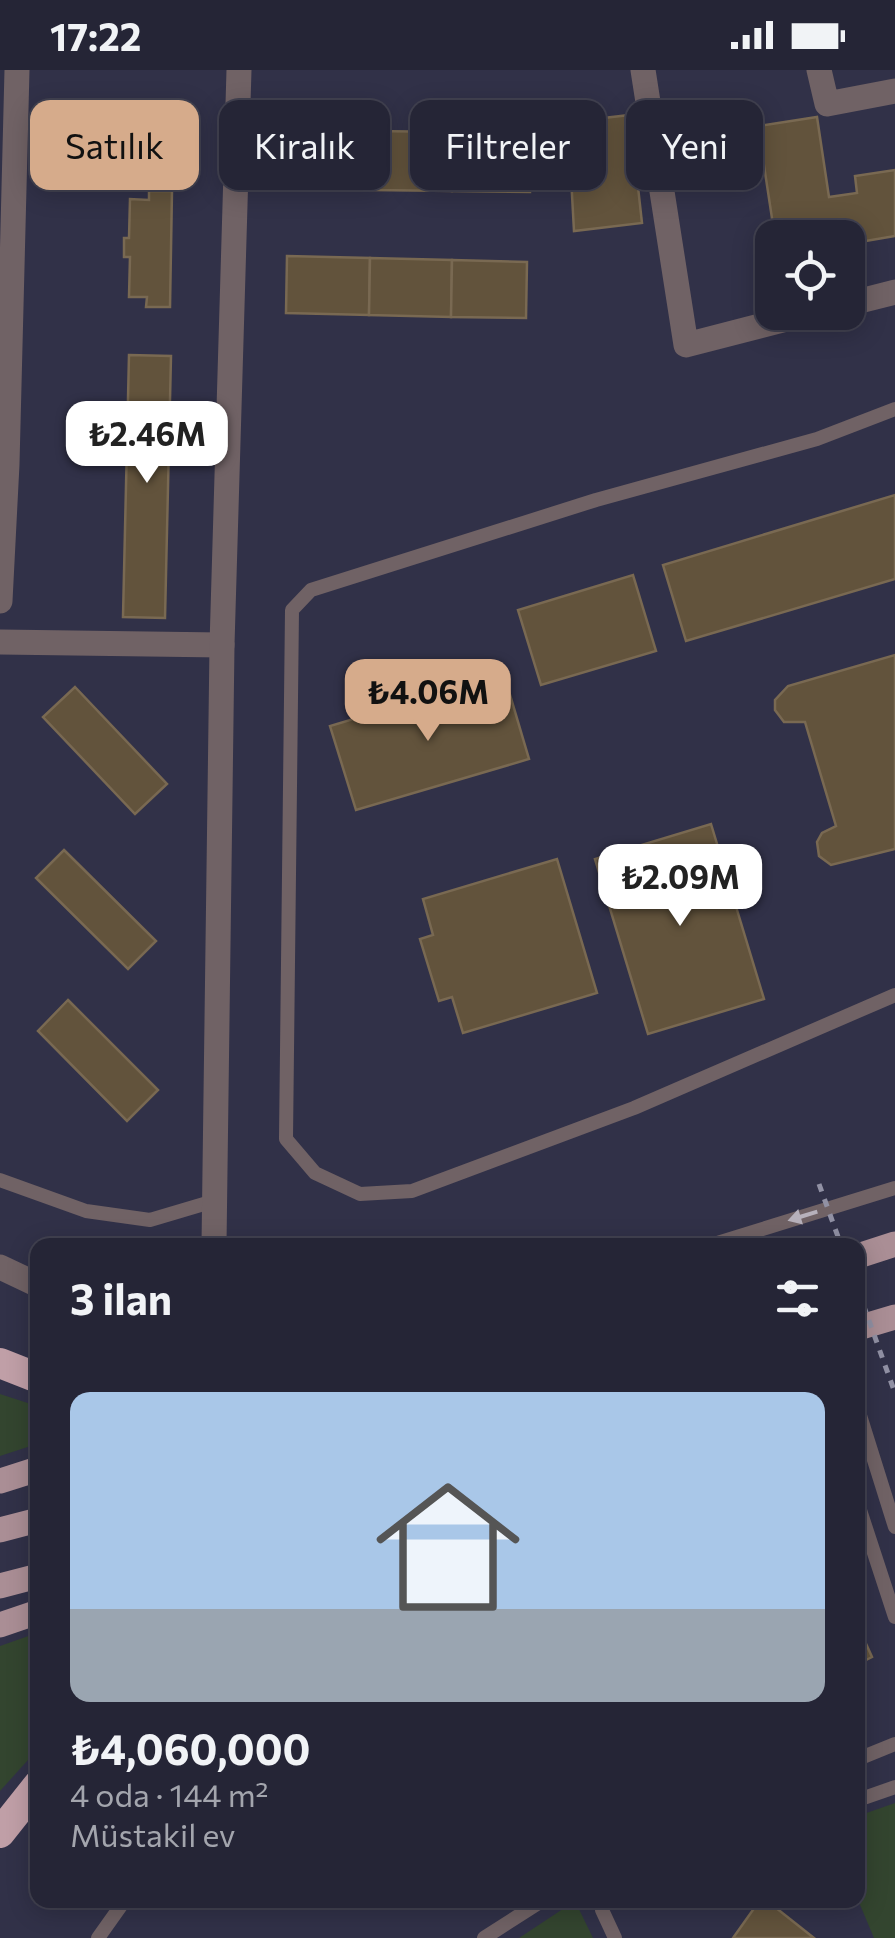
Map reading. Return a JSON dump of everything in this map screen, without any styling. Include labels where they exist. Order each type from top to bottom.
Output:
[{"type":"highway","points":[[0,1364],[30,1375]]},
{"type":"highway","points":[[0,1833],[30,1795]]},
{"type":"main road","points":[[865,1254],[895,1244]]},
{"type":"main road","points":[[865,1326],[895,1317]]},
{"type":"main road","points":[[0,1480],[30,1471]]},
{"type":"main road","points":[[0,1530],[30,1522]]},
{"type":"main road","points":[[0,1586],[30,1578]]},
{"type":"main road","points":[[0,1625],[30,1615]]},
{"type":"street","points":[[0,602],[17,70]]},
{"type":"street","points":[[214,1238],[222,645],[239,70]]},
{"type":"street","points":[[643,70],[686,345],[755,327]]},
{"type":"street","points":[[819,70],[828,104],[895,91]]},
{"type":"street","points":[[865,300],[895,292]]},
{"type":"street","points":[[0,642],[222,645]]},
{"type":"street","points":[[0,1267],[30,1281]]},
{"type":"lane","points":[[895,408],[817,439],[596,500],[311,590],[292,610],[286,1139],[315,1173],[360,1194],[412,1191],[634,1108],[895,995]]},
{"type":"lane","points":[[0,1180],[86,1211],[150,1220],[214,1201]]},
{"type":"lane","points":[[734,1238],[895,1188]]},
{"type":"lane","points":[[865,1431],[895,1527]]},
{"type":"lane","points":[[865,1525],[895,1617]]},
{"type":"lane","points":[[865,1756],[895,1744]]},
{"type":"lane","points":[[865,1798],[895,1787]]},
{"type":"lane","points":[[98,1938],[119,1908]]},
{"type":"lane","points":[[484,1938],[529,1908]]},
{"type":"lane","points":[[602,1908],[615,1938]]},
{"type":"path","points":[[819,1184],[838,1238]]},
{"type":"path","points":[[865,1310],[895,1394]]},
{"type":"green space","points":[[0,1394],[30,1404],[30,1446],[0,1456]]},
{"type":"green space","points":[[30,1635],[30,1758],[0,1791],[0,1646]]},
{"type":"green space","points":[[895,1803],[895,1938],[874,1938],[861,1908],[865,1908],[865,1814]]},
{"type":"green space","points":[[564,1908],[578,1908],[593,1938],[519,1938]]},
{"type":"building","points":[[626,115],[626,190],[638,190],[642,223],[574,231],[572,190],[606,190],[606,118]]},
{"type":"building","points":[[817,117],[829,197],[857,193],[855,176],[895,170],[895,236],[865,241],[865,220],[772,220],[763,159],[763,125]]},
{"type":"building","points":[[390,131],[410,131],[410,190],[452,191],[371,190],[390,190]]},
{"type":"building","points":[[452,190],[530,190],[530,192]]},
{"type":"building","points":[[149,191],[172,191],[170,307],[146,307],[147,297],[129,297],[130,257],[124,257],[124,238],[129,238],[130,199],[149,200]]},
{"type":"building","points":[[287,256],[370,258],[369,315],[286,313]]},
{"type":"building","points":[[370,258],[452,260],[451,317],[369,315]]},
{"type":"building","points":[[452,260],[527,262],[526,318],[451,317]]},
{"type":"building","points":[[129,355],[171,356],[165,618],[123,617]]},
{"type":"building","points":[[895,495],[895,579],[686,641],[663,565]]},
{"type":"building","points":[[633,575],[656,651],[541,685],[518,610]]},
{"type":"building","points":[[895,655],[895,849],[831,865],[819,856],[817,842],[822,833],[836,826],[805,722],[784,722],[775,710],[775,700],[788,686]]},
{"type":"building","points":[[476,682],[480,696],[508,688],[529,759],[356,810],[330,726]]},
{"type":"building","points":[[75,687],[167,784],[135,814],[43,717]]},
{"type":"building","points":[[711,824],[764,999],[648,1034],[595,859]]},
{"type":"building","points":[[64,850],[156,941],[128,969],[36,878]]},
{"type":"building","points":[[557,859],[597,993],[463,1033],[452,997],[439,1001],[420,939],[433,935],[423,899]]},
{"type":"building","points":[[68,1000],[158,1090],[127,1121],[38,1031]]},
{"type":"building","points":[[865,1642],[872,1657],[865,1660]]},
{"type":"building","points":[[754,1908],[776,1908],[814,1938],[733,1938]]}]
